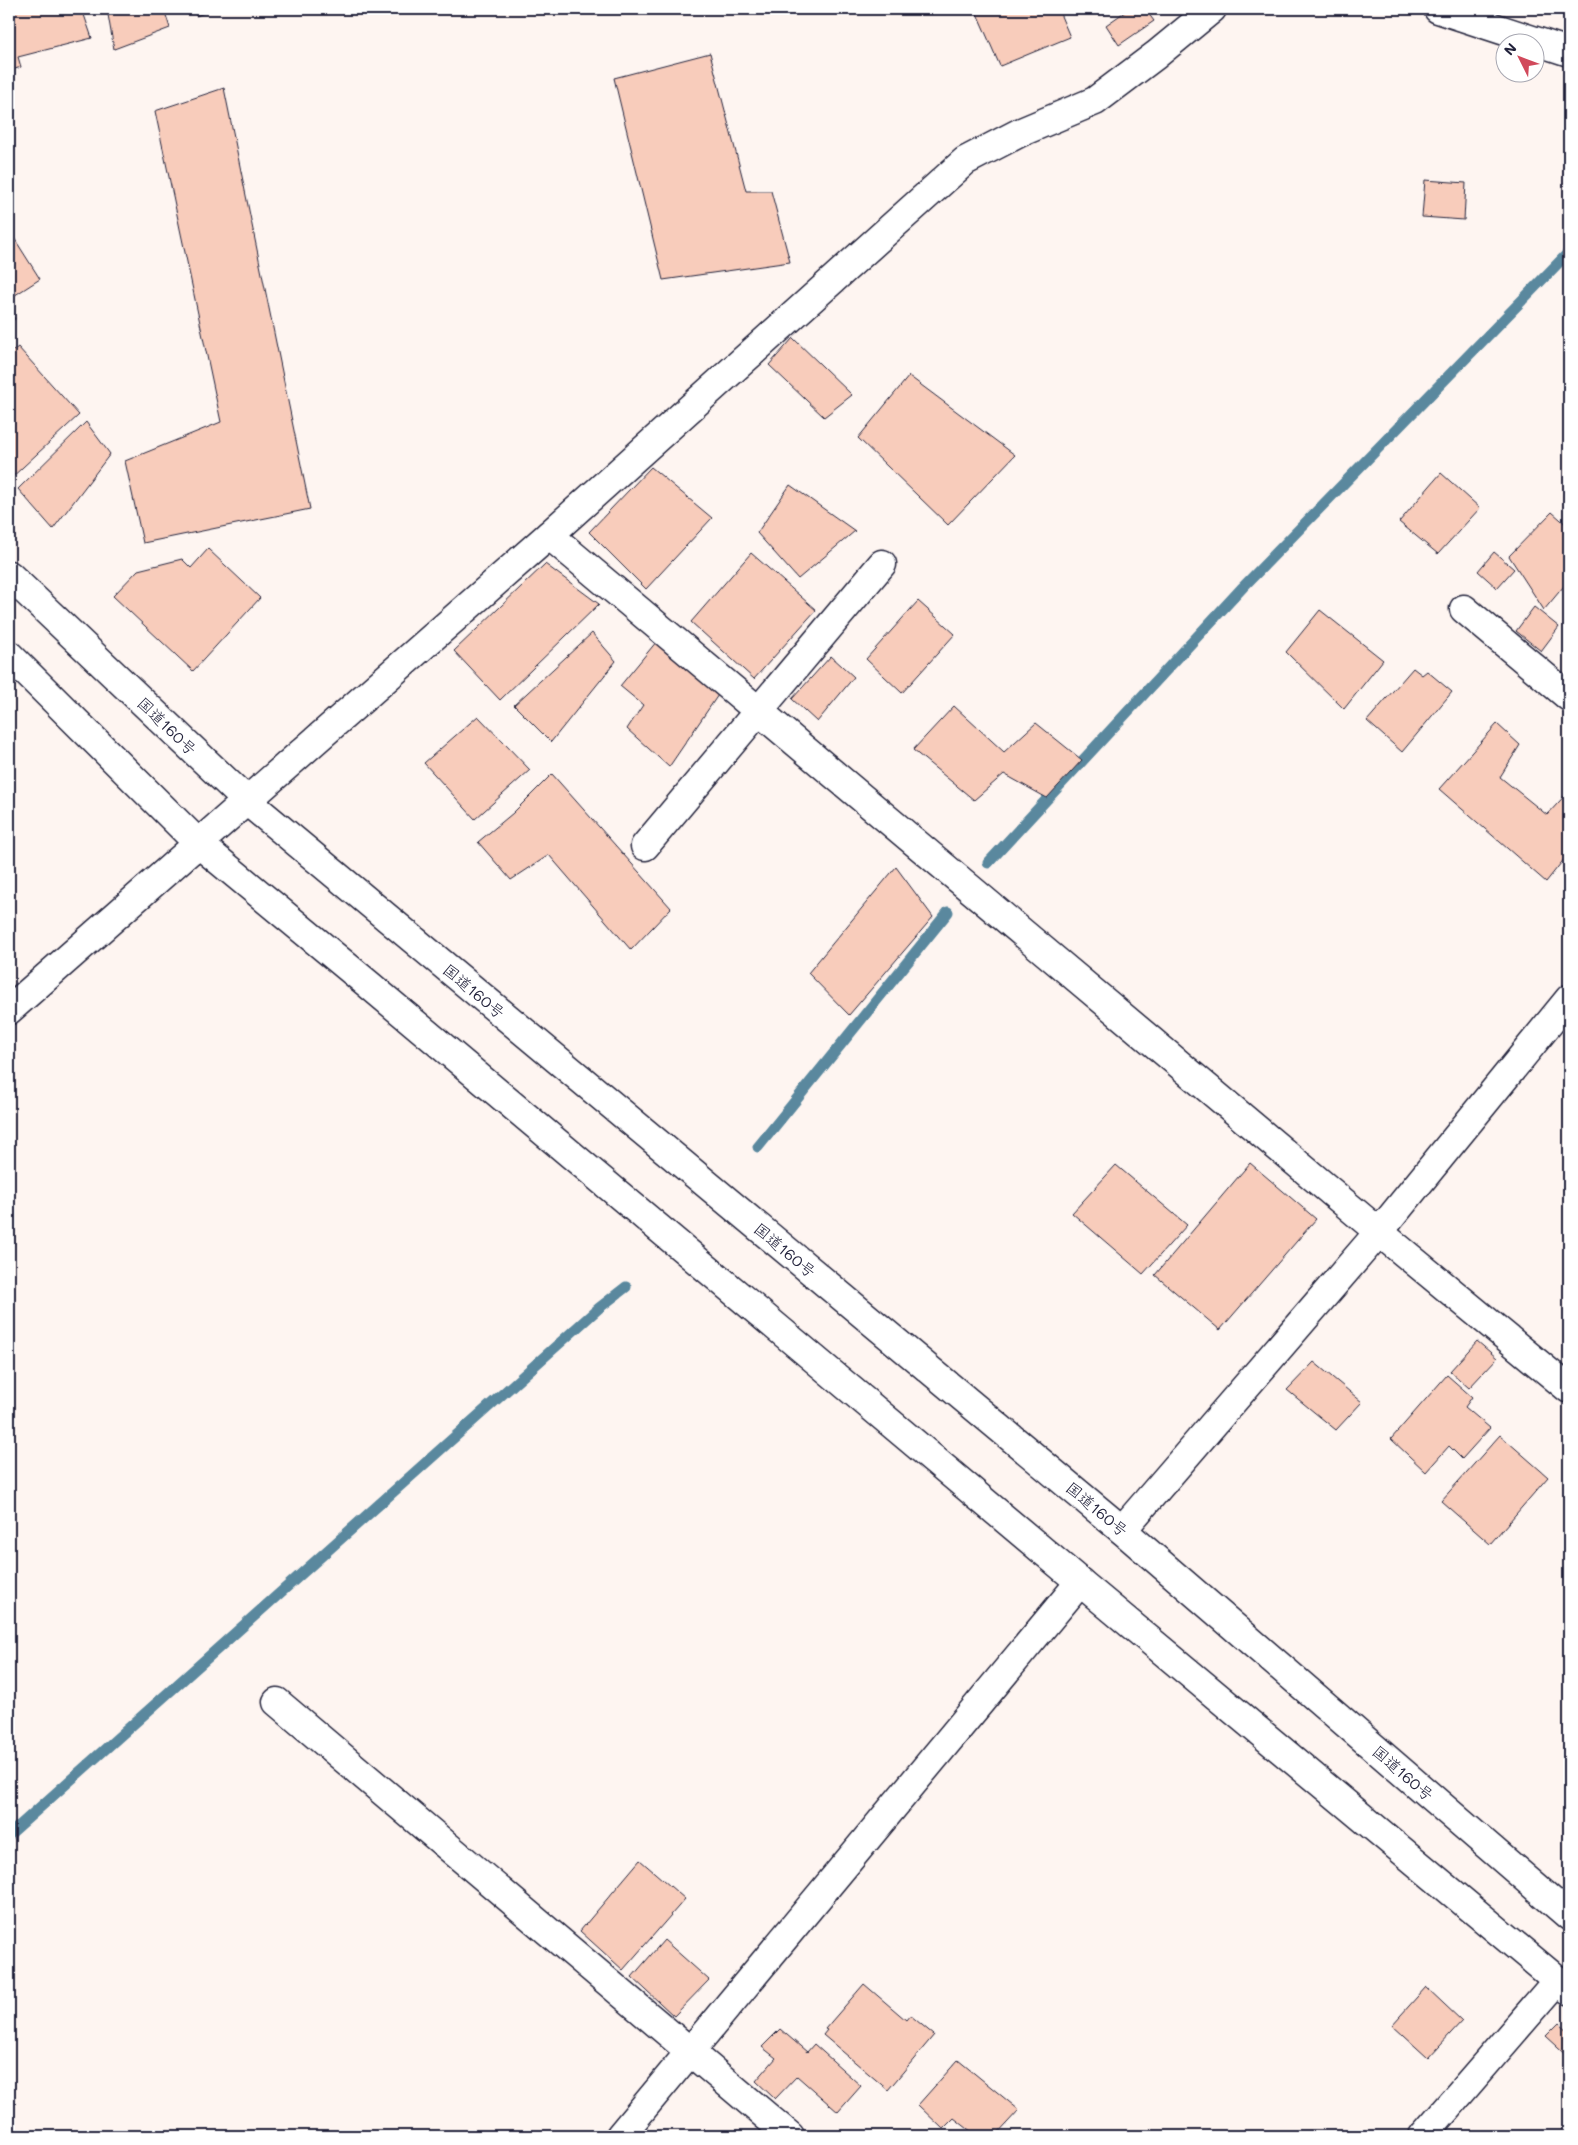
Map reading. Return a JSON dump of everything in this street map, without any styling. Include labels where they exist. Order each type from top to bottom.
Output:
[{"type":"main road","points":[[9,1010],[549,535],[965,161],[1019,133],[1095,101],[1156,56],[1212,9]]},
{"type":"main road","points":[[1438,9],[1569,52]]},
{"type":"main road","points":[[549,535],[1379,1232],[1569,1389]]},
{"type":"main road","points":[[645,846],[882,564]]},
{"type":"main road","name":"国道160号","points":[[9,575],[246,801],[1122,1530],[1569,1916]]},
{"type":"main road","points":[[1464,609],[1569,697]]},
{"type":"main road","points":[[9,655],[199,844],[1564,1985],[1423,2136]]},
{"type":"main road","points":[[1122,1530],[1379,1232],[1569,999]]},
{"type":"main road","points":[[620,2136],[1080,1582]]},
{"type":"main road","points":[[277,1702],[790,2136]]},
{"type":"building","points":[[9,9],[82,9],[92,38],[18,57],[21,67],[9,71]]},
{"type":"building","points":[[107,9],[164,9],[170,28],[114,49]]},
{"type":"building","points":[[195,9],[215,9],[196,16]]},
{"type":"building","points":[[975,9],[1058,9],[1070,37],[1000,66]]},
{"type":"building","points":[[1129,9],[1145,9],[1154,21],[1119,45],[1106,25]]},
{"type":"building","points":[[710,53],[746,191],[771,191],[790,262],[663,280],[614,78]]},
{"type":"building","points":[[224,88],[310,509],[143,543],[125,461],[221,422],[155,111]]},
{"type":"building","points":[[1425,180],[1466,183],[1464,220],[1422,217]]},
{"type":"building","points":[[9,230],[40,279],[9,299]]},
{"type":"building","points":[[9,309],[15,319],[9,323]]},
{"type":"building","points":[[793,338],[852,395],[824,417],[769,365]]},
{"type":"building","points":[[18,347],[79,415],[9,480],[9,354]]},
{"type":"building","points":[[909,376],[1015,455],[948,525],[858,438]]},
{"type":"building","points":[[86,422],[110,454],[53,529],[18,489]]},
{"type":"building","points":[[651,467],[712,518],[646,589],[589,532]]},
{"type":"building","points":[[1441,473],[1480,508],[1438,554],[1399,522]]},
{"type":"building","points":[[790,485],[855,531],[798,579],[757,533]]},
{"type":"building","points":[[1552,512],[1569,527],[1569,580],[1544,610],[1509,556]]},
{"type":"building","points":[[208,549],[260,598],[193,671],[113,596],[138,570],[182,559],[191,568]]},
{"type":"building","points":[[1494,552],[1514,569],[1497,588],[1478,571]]},
{"type":"building","points":[[751,553],[816,610],[754,679],[691,622]]},
{"type":"building","points":[[545,564],[599,604],[500,700],[454,651]]},
{"type":"building","points":[[918,601],[955,634],[902,693],[866,659]]},
{"type":"building","points":[[1534,607],[1559,627],[1541,651],[1516,631]]},
{"type":"building","points":[[1320,610],[1383,660],[1344,709],[1286,652]]},
{"type":"building","points":[[592,633],[616,661],[551,742],[514,705]]},
{"type":"building","points":[[657,641],[718,695],[669,767],[627,729],[643,705],[620,686]]},
{"type":"building","points":[[831,656],[854,677],[817,722],[792,699]]},
{"type":"building","points":[[1413,668],[1422,675],[1427,671],[1452,692],[1402,752],[1367,721]]},
{"type":"building","points":[[954,706],[1004,752],[1036,723],[1082,760],[1047,798],[1004,774],[974,800],[913,750]]},
{"type":"building","points":[[478,716],[530,770],[475,819],[424,763]]},
{"type":"building","points":[[1497,724],[1520,745],[1500,777],[1547,815],[1569,791],[1569,853],[1546,882],[1439,789]]},
{"type":"building","points":[[552,774],[671,908],[631,950],[549,855],[511,880],[478,842],[513,813]]},
{"type":"building","points":[[896,867],[933,917],[849,1015],[808,973]]},
{"type":"building","points":[[1250,1163],[1316,1219],[1220,1330],[1155,1275]]},
{"type":"building","points":[[1116,1165],[1187,1225],[1143,1274],[1072,1213]]},
{"type":"building","points":[[1477,1341],[1497,1358],[1469,1388],[1450,1371]]},
{"type":"building","points":[[1314,1362],[1362,1402],[1336,1430],[1287,1390]]},
{"type":"building","points":[[1447,1375],[1472,1397],[1465,1407],[1490,1428],[1462,1459],[1449,1446],[1426,1472],[1391,1439]]},
{"type":"building","points":[[1500,1435],[1548,1477],[1490,1544],[1441,1501]]},
{"type":"building","points":[[640,1860],[685,1899],[623,1970],[580,1931]]},
{"type":"building","points":[[664,1940],[709,1980],[674,2016],[632,1977]]},
{"type":"building","points":[[864,1984],[906,2020],[910,2015],[934,2035],[888,2090],[823,2035],[827,2030],[825,2029]]},
{"type":"building","points":[[1426,1987],[1462,2021],[1428,2058],[1392,2025]]},
{"type":"building","points":[[1559,2023],[1569,2032],[1569,2057],[1546,2036]]},
{"type":"building","points":[[780,2029],[807,2052],[814,2044],[861,2086],[838,2112],[797,2076],[775,2099],[756,2081],[776,2058],[762,2047]]},
{"type":"building","points":[[958,2060],[1019,2110],[995,2136],[977,2136],[954,2118],[943,2129],[918,2105]]},
{"type":"building","points":[[1563,2131],[1568,2136],[1558,2136]]},
{"type":"waterway","points":[[988,863],[1243,587],[1569,252]]},
{"type":"waterway","points":[[758,1147],[948,912]]},
{"type":"waterway","points":[[9,1835],[599,1308],[626,1287]]}]
